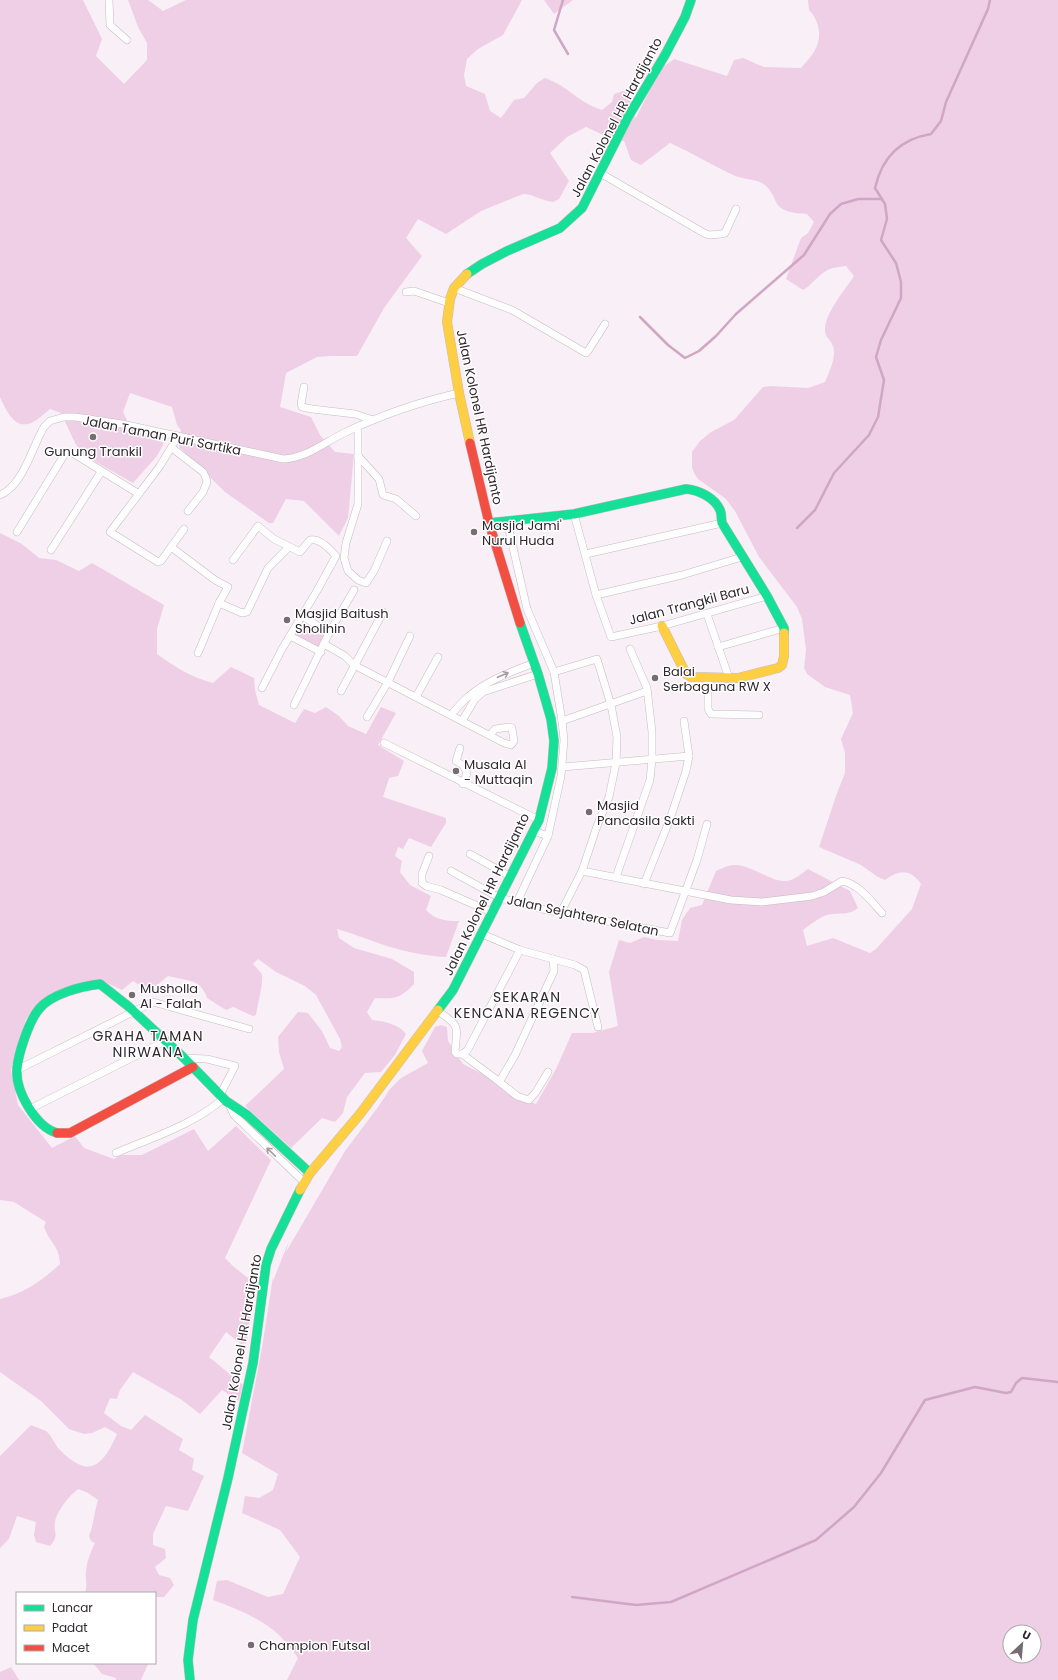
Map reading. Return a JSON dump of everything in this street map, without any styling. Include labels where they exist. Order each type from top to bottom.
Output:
[{"type":"main road","name":"Jalan Kolonel HR Hardijanto","points":[[190,1680],[188,1660],[193,1620],[228,1478],[253,1363],[266,1265],[271,1249],[304,1182],[310,1173],[360,1114],[438,1011],[452,990],[539,820],[559,740],[510,594],[489,523],[459,393],[447,322],[449,303],[454,288],[466,275],[507,250],[560,228],[582,208],[628,117],[665,55],[685,17],[691,0]]},
{"type":"main road","name":"Jalan Trangkil Baru","points":[[489,523],[574,514],[690,489],[706,495],[720,509],[722,523],[767,596]]},
{"type":"main road","points":[[662,626],[686,674],[691,677],[738,678],[781,667],[784,656],[784,628],[767,596]]},
{"type":"main road","points":[[193,1067],[70,1133],[62,1135],[48,1130],[30,1109],[21,1089],[17,1070],[34,1016],[39,1008],[47,1002],[74,989],[100,984],[135,1013],[184,1058],[193,1067],[224,1099],[238,1108],[257,1131],[310,1173]]},
{"type":"street","points":[[109,0],[110,24],[127,40]]},
{"type":"street","points":[[600,173],[678,217],[694,228],[709,235],[725,233],[736,209]]},
{"type":"street","points":[[454,288],[512,310],[586,353],[606,324]]},
{"type":"street","points":[[406,292],[414,291],[449,303]]},
{"type":"street","points":[[304,387],[301,404],[302,407],[354,414],[373,420]]},
{"type":"street","name":"Jalan Taman Puri Sartika","points":[[0,495],[11,488],[20,476],[40,434],[50,421],[64,417],[75,417],[122,424],[283,460],[298,457],[344,433],[410,405],[459,393]]},
{"type":"street","points":[[358,427],[358,504],[346,543],[344,558],[348,571],[358,580],[366,583],[374,570],[387,541]]},
{"type":"street","points":[[178,436],[172,448],[110,532],[158,562],[161,561],[184,529]]},
{"type":"street","points":[[172,448],[203,472],[206,478],[207,482],[203,492],[188,511]]},
{"type":"street","points":[[17,532],[66,452],[71,452],[138,494]]},
{"type":"street","points":[[358,456],[379,478],[383,495],[396,499],[416,516]]},
{"type":"street","points":[[50,550],[101,472]]},
{"type":"street","name":"Jalan Trangkil Baru","points":[[574,514],[596,595],[611,637],[662,626],[767,596]]},
{"type":"street","points":[[507,521],[526,609],[554,672],[562,720],[559,740],[563,767],[548,836],[517,902]]},
{"type":"street","points":[[586,554],[722,523]]},
{"type":"street","points":[[233,560],[258,526],[274,539],[300,552],[310,540],[313,539],[317,540],[336,556],[282,649],[262,688]]},
{"type":"street","points":[[171,547],[228,587],[219,603],[198,653]]},
{"type":"street","points":[[219,603],[242,613],[247,612],[266,571],[289,547]]},
{"type":"street","points":[[596,595],[682,575],[742,557]]},
{"type":"street","points":[[294,705],[329,633],[354,590]]},
{"type":"street","points":[[341,691],[383,612]]},
{"type":"street","points":[[707,614],[729,678]]},
{"type":"street","points":[[302,616],[329,633]]},
{"type":"street","points":[[718,647],[784,628]]},
{"type":"street","points":[[290,636],[320,652]]},
{"type":"street","points":[[367,718],[388,682],[410,636]]},
{"type":"street","points":[[324,644],[346,656],[354,665],[490,735]]},
{"type":"street","points":[[616,878],[650,780],[652,759],[652,732],[647,691],[630,649]]},
{"type":"street","points":[[416,697],[438,657]]},
{"type":"street","points":[[554,672],[598,659],[611,705],[616,737],[616,762],[609,796],[582,871],[561,912]]},
{"type":"street","points":[[451,715],[499,677],[534,663]]},
{"type":"street","points":[[462,721],[471,699],[483,692],[538,674]]},
{"type":"street","points":[[708,678],[708,709],[711,714],[759,715]]},
{"type":"street","points":[[562,720],[611,705],[647,691]]},
{"type":"street","points":[[644,884],[681,787],[689,756],[684,721]]},
{"type":"street","points":[[384,743],[463,784],[539,820]]},
{"type":"street","points":[[460,748],[456,761],[463,765],[467,773],[463,784]]},
{"type":"street","points":[[563,767],[689,756]]},
{"type":"street","name":"Jalan Sejahtera Selatan","points":[[451,871],[500,898],[561,912],[670,933],[698,860],[707,824]]},
{"type":"street","points":[[534,831],[548,836]]},
{"type":"street","points":[[470,854],[511,877]]},
{"type":"street","points":[[430,856],[422,874],[422,883],[426,886],[441,890],[491,912]]},
{"type":"street","points":[[582,871],[730,900],[762,902],[812,896],[824,892],[842,881],[850,882],[882,913]]},
{"type":"street","points":[[482,934],[520,950],[575,965],[584,970],[598,1028]]},
{"type":"street","points":[[462,1054],[467,1051],[520,950]]},
{"type":"street","points":[[497,1080],[501,1079],[525,1034],[554,971],[553,959]]},
{"type":"street","points":[[17,1070],[155,1002],[249,1029]]},
{"type":"street","points":[[438,1011],[455,1023],[457,1028],[455,1052],[457,1054],[462,1054],[517,1096],[529,1100],[536,1092],[548,1072]]},
{"type":"street","points":[[30,1109],[165,1041]]},
{"type":"street","points":[[116,1153],[184,1123],[203,1113],[224,1099],[234,1066],[207,1059],[184,1058]]},
{"type":"street","points":[[257,1131],[304,1182]]},
{"type":"shaded area","points":[[0,0],[83,0],[102,39],[96,56],[124,84],[147,60],[147,43],[138,27],[128,0],[148,0],[163,11],[186,0],[522,0],[503,35],[478,49],[467,59],[464,75],[466,86],[485,94],[490,111],[501,118],[514,100],[524,98],[537,83],[545,78],[560,85],[590,105],[602,110],[612,102],[614,94],[626,90],[631,99],[628,110],[636,118],[660,69],[674,59],[727,76],[734,60],[743,58],[764,67],[801,68],[815,51],[819,38],[817,23],[809,10],[808,0],[1058,0],[1058,1680],[287,1680],[298,1658],[281,1637],[258,1620],[213,1600],[217,1581],[227,1580],[268,1597],[283,1594],[300,1557],[280,1530],[242,1513],[245,1496],[259,1498],[273,1490],[278,1474],[242,1453],[262,1348],[273,1277],[273,1281],[289,1241],[286,1252],[345,1151],[390,1089],[401,1078],[428,1063],[422,1051],[435,1027],[441,1025],[447,1027],[448,1041],[463,1064],[500,1083],[515,1096],[536,1104],[556,1069],[572,1033],[592,1033],[618,1026],[609,972],[619,940],[630,943],[644,937],[657,940],[678,941],[682,920],[690,908],[702,905],[716,871],[729,866],[741,865],[775,879],[787,881],[796,878],[808,869],[850,891],[858,908],[854,911],[846,913],[824,916],[803,930],[807,946],[833,938],[870,953],[876,949],[912,909],[921,884],[913,875],[904,872],[895,874],[885,880],[861,865],[819,847],[845,773],[845,753],[841,739],[853,713],[850,695],[825,687],[807,674],[804,668],[806,650],[802,619],[797,607],[759,557],[735,511],[726,499],[698,479],[692,467],[692,452],[700,441],[711,432],[734,420],[763,387],[808,388],[825,382],[834,353],[834,348],[825,333],[826,324],[831,310],[854,276],[846,266],[833,268],[823,273],[803,290],[786,279],[801,238],[808,233],[814,222],[807,214],[788,212],[780,208],[770,190],[765,185],[754,180],[733,175],[670,143],[641,165],[631,160],[624,141],[614,140],[586,127],[567,137],[550,153],[569,181],[559,199],[553,202],[523,194],[481,211],[446,234],[418,219],[406,238],[422,256],[384,308],[357,356],[317,357],[286,373],[280,407],[311,417],[320,435],[335,452],[354,454],[348,518],[339,536],[304,501],[286,499],[273,523],[269,523],[225,492],[179,447],[181,430],[177,425],[172,407],[130,393],[123,412],[131,429],[164,443],[157,456],[133,483],[87,457],[76,445],[61,413],[50,409],[39,419],[25,424],[15,421],[0,397]]},
{"type":"shaded area","points":[[544,0],[573,0],[554,14]]},
{"type":"shaded area","points":[[0,533],[22,544],[39,558],[56,560],[79,571],[92,563],[164,605],[157,629],[157,654],[191,675],[213,683],[231,667],[254,678],[255,690],[259,705],[295,723],[304,709],[315,713],[326,707],[339,716],[348,726],[366,734],[381,707],[396,713],[378,745],[404,761],[398,776],[389,778],[383,797],[446,818],[446,823],[431,847],[409,838],[403,849],[398,847],[395,856],[402,861],[400,872],[410,885],[431,896],[426,910],[437,918],[459,921],[446,957],[397,949],[337,929],[339,938],[354,948],[392,959],[414,972],[414,984],[405,993],[392,998],[375,998],[367,1012],[372,1020],[395,1025],[406,1034],[395,1055],[381,1072],[365,1073],[347,1097],[343,1113],[335,1122],[322,1118],[291,1148],[245,1106],[284,1069],[279,1052],[278,1037],[298,1012],[308,1013],[322,1031],[330,1048],[339,1051],[342,1047],[340,1039],[316,995],[305,986],[276,972],[258,959],[253,964],[262,974],[262,984],[256,1015],[253,1016],[233,1007],[226,1010],[207,998],[201,987],[192,981],[168,976],[150,991],[133,981],[122,990],[103,981],[38,1005],[26,1019],[11,1070],[18,1105],[52,1148],[75,1136],[84,1148],[114,1159],[121,1155],[142,1155],[194,1129],[208,1151],[236,1126],[271,1160],[225,1258],[248,1278],[252,1307],[247,1343],[241,1344],[226,1332],[209,1357],[243,1385],[239,1401],[222,1390],[200,1414],[182,1400],[133,1372],[120,1390],[117,1399],[110,1398],[104,1413],[121,1426],[131,1430],[145,1415],[183,1439],[179,1450],[194,1459],[192,1470],[204,1476],[188,1511],[166,1506],[153,1534],[153,1545],[165,1549],[166,1558],[155,1567],[159,1575],[170,1578],[174,1585],[164,1597],[156,1597],[156,1592],[85,1592],[89,1556],[95,1543],[91,1541],[89,1536],[98,1500],[88,1493],[78,1489],[67,1500],[58,1513],[55,1522],[55,1539],[50,1546],[36,1542],[34,1535],[36,1522],[17,1516],[9,1539],[0,1548],[0,1456],[31,1425],[46,1431],[59,1449],[69,1458],[78,1464],[86,1466],[93,1466],[100,1462],[106,1455],[117,1434],[105,1427],[92,1433],[84,1434],[69,1429],[41,1401],[0,1372],[0,1299],[17,1294],[32,1286],[47,1276],[60,1264],[58,1252],[44,1227],[46,1222],[14,1202],[0,1200]]},
{"type":"shaded area","points":[[302,622],[326,635],[319,647],[295,635]]},
{"type":"shaded area","points":[[94,1664],[148,1664],[141,1680],[116,1680],[116,1678],[102,1674]]},
{"type":"shaded area","points":[[11,1667],[19,1680],[0,1680],[0,1672]]},
{"type":"waterway","points":[[563,0],[554,30],[568,54]]},
{"type":"waterway","points":[[797,528],[815,510],[834,473],[869,435],[878,417],[884,380],[876,357],[881,340],[901,298],[901,282],[896,263],[881,240],[887,219],[885,204],[875,188],[878,177],[882,167],[894,151],[910,140],[931,134],[941,121],[946,102],[988,9],[990,0]]},
{"type":"waterway","points":[[640,317],[668,345],[685,358],[699,351],[716,336],[736,314],[804,255],[830,214],[841,204],[858,199],[882,199]]},
{"type":"waterway","points":[[572,1597],[636,1605],[671,1602],[816,1540],[854,1507],[881,1473],[925,1400],[975,1387],[1006,1393],[1011,1392],[1016,1383],[1022,1378],[1058,1382]]},
{"type":"traffic: fast","points":[[467,274],[507,251],[560,228],[582,208],[628,117],[665,55],[685,17],[691,0]]},
{"type":"traffic: fast","points":[[489,523],[574,514],[686,489],[696,491],[706,495],[718,506],[721,512],[722,523],[767,596],[784,628],[784,633]]},
{"type":"traffic: fast","points":[[438,1010],[453,990],[539,820],[552,768],[554,741],[551,719],[538,674],[520,623]]},
{"type":"traffic: fast","points":[[57,1133],[42,1124],[28,1107],[23,1097],[17,1078],[17,1069],[22,1047],[31,1021],[44,1004],[67,992],[100,984],[128,1006],[184,1058],[226,1101],[247,1115],[310,1173]]},
{"type":"traffic: fast","points":[[190,1680],[188,1660],[193,1620],[228,1478],[253,1363],[266,1265],[271,1249],[300,1190]]},
{"type":"traffic: slow","points":[[467,274],[454,288],[450,299],[447,322],[459,393],[470,443]]},
{"type":"traffic: slow","points":[[662,626],[686,674],[691,677],[738,678],[778,668],[782,665],[784,656],[784,633]]},
{"type":"traffic: slow","points":[[300,1190],[310,1173],[360,1114],[438,1010]]},
{"type":"traffic: jam","points":[[470,443],[489,523],[520,623]]},
{"type":"traffic: jam","points":[[57,1133],[70,1133],[193,1067]]},
{"type":"place","name":"Gunung Trankil","points":[[93,437]]},
{"type":"place","name":"Masjid Jami' Nurul Huda","points":[[474,532]]},
{"type":"place","name":"Masjid Baitush Sholihin","points":[[287,620]]},
{"type":"place","name":"Balai Serbaguna RW X","points":[[655,678]]},
{"type":"place","name":"Musala Al - Muttaqin","points":[[456,771]]},
{"type":"place","name":"Masjid Pancasila Sakti","points":[[589,812]]},
{"type":"place","name":"Musholla Al - Falah","points":[[132,995]]},
{"type":"place","name":"Champion Futsal","points":[[251,1645]]},
{"type":"district","name":"SEKARAN KENCANA REGENCY","points":[[527,1006]]},
{"type":"district","name":"GRAHA TAMAN NIRWANA","points":[[148,1044]]}]
